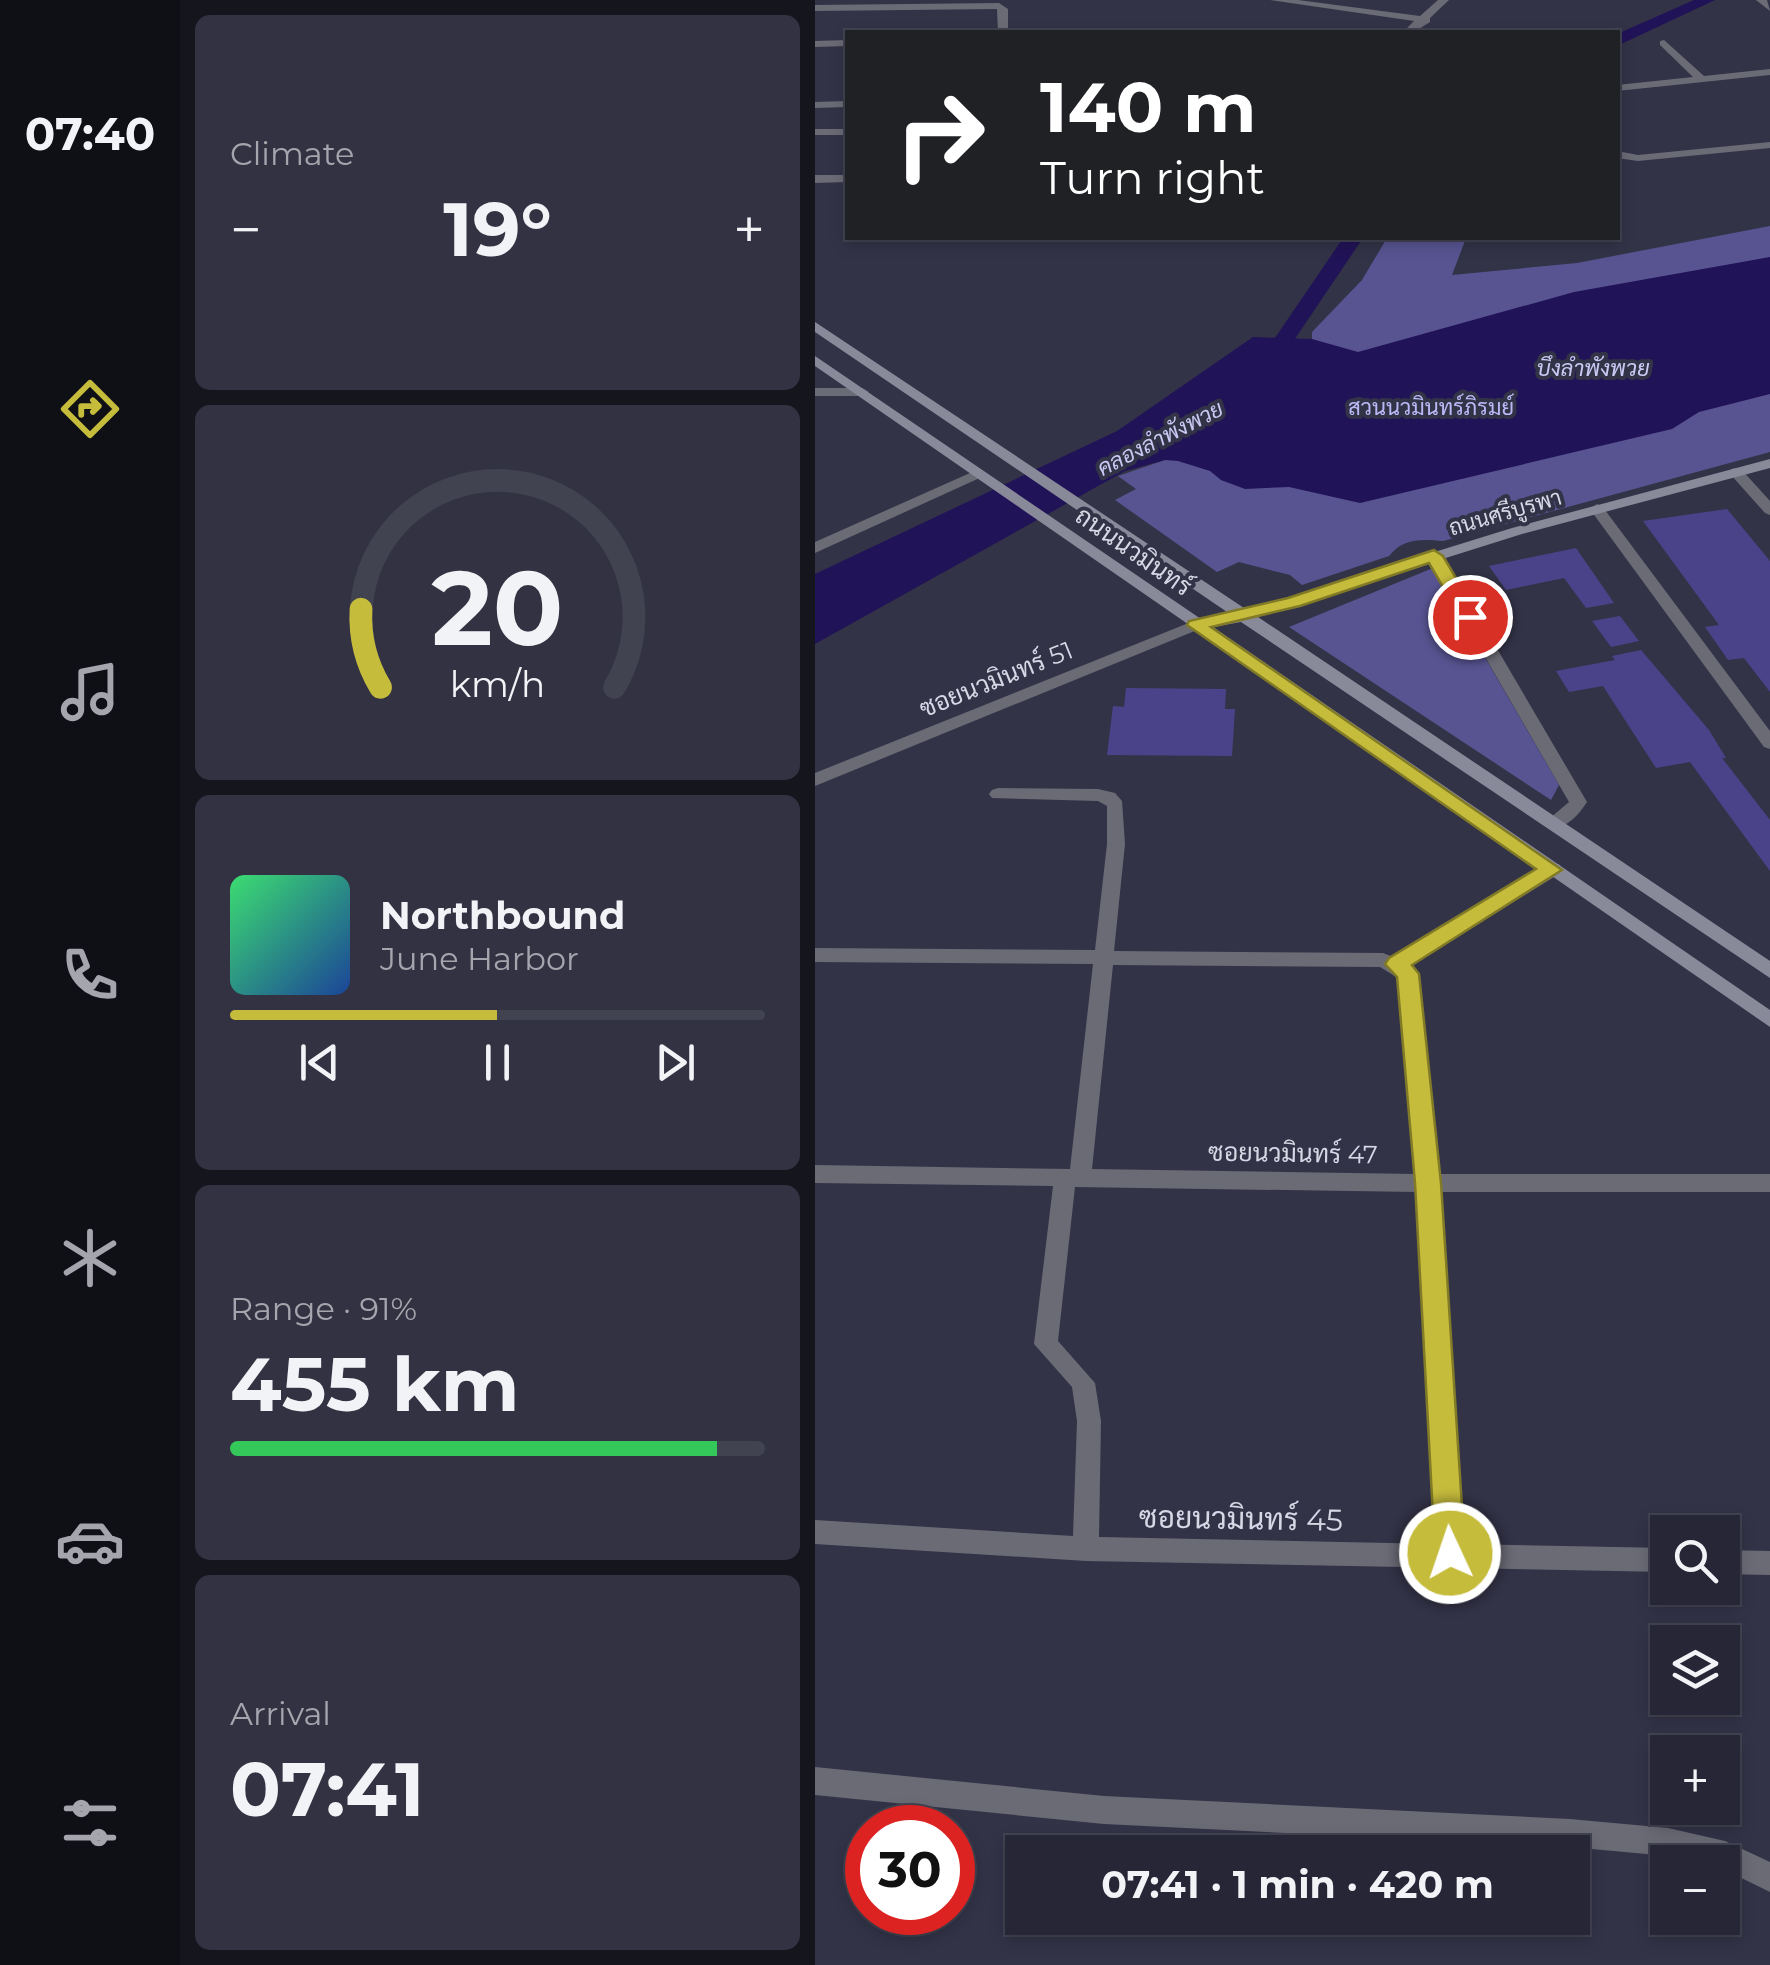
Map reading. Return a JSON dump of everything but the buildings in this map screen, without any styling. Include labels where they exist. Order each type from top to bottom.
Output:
[{"type":"main road","name":"ถนนนวมินทร์","points":[[815,326],[1770,971]]},
{"type":"main road","name":"ถนนนวมินทร์","points":[[815,360],[1770,1020]]},
{"type":"main road","name":"ถนนศรีบูรพา","points":[[1196,625],[1245,616],[1434,556],[1770,463]]},
{"type":"street","points":[[1275,0],[1426,20]]},
{"type":"street","points":[[1410,30],[1426,20],[1444,0]]},
{"type":"street","points":[[1761,0],[1770,8]]},
{"type":"street","points":[[815,8],[871,3],[969,3],[1003,9],[1003,30]]},
{"type":"street","points":[[815,44],[845,43]]},
{"type":"street","points":[[1664,43],[1701,79]]},
{"type":"street","points":[[1620,88],[1770,72]]},
{"type":"street","points":[[815,104],[845,104]]},
{"type":"street","points":[[815,132],[845,132]]},
{"type":"street","points":[[1620,155],[1638,158],[1770,145]]},
{"type":"street","points":[[815,180],[845,179]]},
{"type":"street","points":[[815,392],[862,392]]},
{"type":"street","points":[[1736,472],[1770,510]]},
{"type":"street","points":[[815,548],[979,473]]},
{"type":"street","points":[[1597,509],[1770,743]]},
{"type":"street","points":[[1434,556],[1578,802],[1568,816],[1552,824]]},
{"type":"street","name":"ซอยนวมินทร์ 51","points":[[815,780],[1196,625]]},
{"type":"street","points":[[998,794],[1098,796],[1109,798],[1116,805],[1104,960],[1045,1344],[1083,1382],[1089,1422],[1086,1550]]},
{"type":"street","points":[[1397,964],[1552,870]]},
{"type":"street","points":[[815,955],[1383,960],[1397,964],[1408,974],[1428,1183],[1450,1553]]},
{"type":"street","name":"ซอยนวมินทร์ 47","points":[[815,1174],[1770,1184]]},
{"type":"street","name":"ซอยนวมินทร์ 45","points":[[815,1532],[1086,1550],[1450,1553],[1650,1559]]},
{"type":"street","points":[[1740,1562],[1770,1563]]},
{"type":"street","points":[[815,1781],[1104,1810],[1570,1833],[1668,1842],[1725,1855],[1770,1877]]},
{"type":"green space","name":"สวนนวมินทร์ภิรมย์","points":[[1770,226],[1770,452],[1443,541],[1406,543],[1389,556],[1302,585],[1290,575],[1239,562],[1217,572],[1115,500],[1136,489],[1118,476],[1165,460],[1312,340],[1312,332],[1362,280],[1386,240],[1465,240],[1452,275],[1577,263]]},
{"type":"green space","points":[[1433,568],[1559,785],[1551,800],[1289,627]]},
{"type":"water","name":"บึงลำพังพวย","points":[[1770,257],[1770,394],[1699,412],[1672,429],[1360,503],[1289,487],[1245,489],[1210,471],[1165,460],[1125,471],[815,644],[815,574],[1117,431],[1253,337],[1312,339],[1358,352],[1574,292]]},
{"type":"waterway","points":[[1620,40],[1707,0]]},
{"type":"waterway","points":[[1257,373],[1285,340],[1352,240]]},
{"type":"route","points":[[1450,1553],[1428,1183],[1408,974],[1397,964],[1552,870],[1196,625],[1294,602],[1434,556],[1470,617]]},
{"type":"water label","name":"คลองลำพังพวย","points":[[1160,438]]}]
